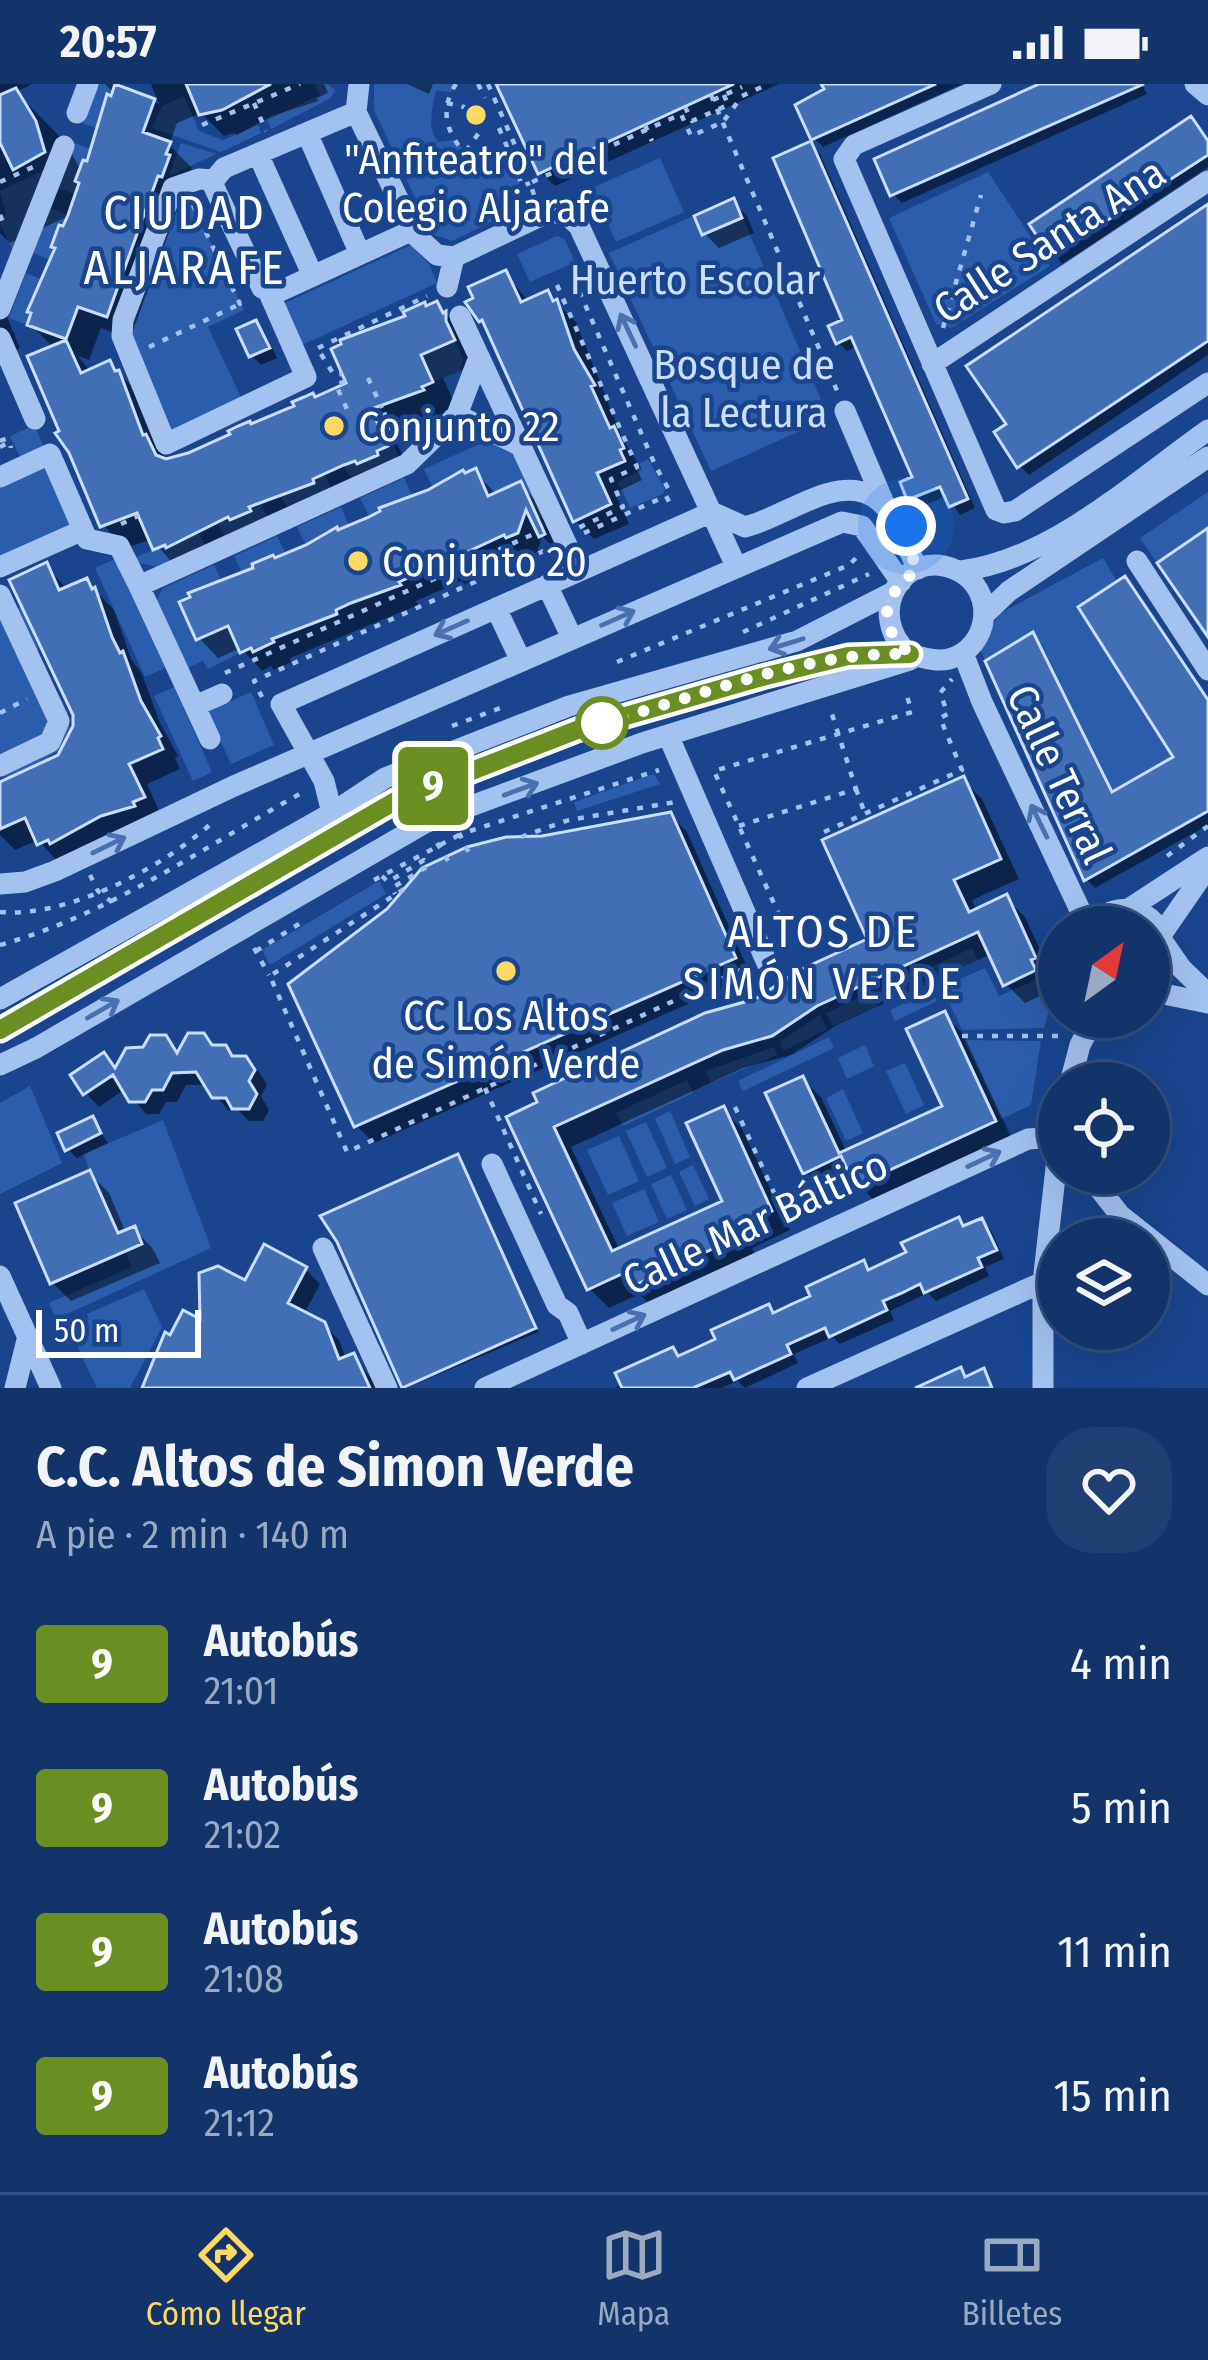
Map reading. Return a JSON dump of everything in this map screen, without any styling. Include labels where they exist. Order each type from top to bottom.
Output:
[{"type":"street","points":[[77,113],[88,84]]},
{"type":"street","points":[[359,84],[356,112],[427,250],[454,257],[549,212],[573,220],[736,566]]},
{"type":"street","points":[[991,84],[854,146],[845,154],[845,166],[993,504],[1004,513],[1015,511],[1208,383]]},
{"type":"street","points":[[1196,84],[1208,95]]},
{"type":"street","points":[[214,180],[199,179],[173,188],[123,320],[128,357],[166,444],[306,377],[214,180],[224,168],[263,145],[356,112]]},
{"type":"street","points":[[307,133],[361,254]]},
{"type":"street","points":[[263,145],[313,276]]},
{"type":"street","points":[[0,309],[64,146]]},
{"type":"street","name":"Calle Santa Ana","points":[[932,364],[1208,181]]},
{"type":"street","points":[[268,293],[413,230]]},
{"type":"street","points":[[447,287],[454,257]]},
{"type":"street","points":[[460,316],[579,571]]},
{"type":"street","points":[[0,338],[35,419]]},
{"type":"street","points":[[139,586],[406,464],[457,415],[479,357]]},
{"type":"street","points":[[845,411],[887,509],[900,578],[886,613],[889,629],[895,641],[915,656]]},
{"type":"street","points":[[457,415],[521,446]]},
{"type":"street","points":[[0,999],[386,778],[569,706],[797,641],[900,578],[935,565],[961,572],[1036,551],[1208,430]]},
{"type":"street","points":[[0,477],[50,454],[87,539],[119,546],[210,739]]},
{"type":"street","points":[[0,1030],[397,800],[577,730],[848,656],[915,656],[959,662],[976,640],[986,613],[1010,591],[1208,457]]},
{"type":"street","points":[[332,813],[324,782],[281,704],[712,512],[745,527],[846,489],[868,494],[887,509]]},
{"type":"street","points":[[0,884],[25,882],[55,871],[229,777],[309,753],[842,522],[862,526],[900,578]]},
{"type":"street","points":[[0,566],[83,530]]},
{"type":"street","points":[[1137,562],[1208,670]]},
{"type":"street","points":[[961,572],[978,589],[986,613]]},
{"type":"street","points":[[547,585],[572,638]]},
{"type":"street","points":[[0,596],[58,721],[50,742],[0,766]]},
{"type":"street","points":[[496,608],[521,661]]},
{"type":"street","points":[[0,1065],[406,832],[668,735],[915,656]]},
{"type":"street","name":"Calle Terral","points":[[959,662],[1078,906]]},
{"type":"street","points":[[195,706],[223,684]]},
{"type":"street","points":[[668,735],[759,964]]},
{"type":"street","points":[[1133,906],[1208,857]]},
{"type":"street","points":[[1170,926],[1208,867]]},
{"type":"street","points":[[1170,951],[1208,994]]},
{"type":"street","points":[[1170,995],[1208,1003]]},
{"type":"street","name":"Calle Mar Báltico","points":[[485,1388],[1028,1139],[1038,1139]]},
{"type":"street","points":[[492,1164],[556,1305],[568,1313],[582,1344]]},
{"type":"street","points":[[1104,1194],[1120,1215],[1208,1285]]},
{"type":"street","points":[[323,1248],[387,1388]]},
{"type":"street","points":[[0,1276],[51,1388]]},
{"type":"street","points":[[807,1388],[1038,1284]]},
{"type":"street","points":[[15,1388],[28,1336]]},
{"type":"street","points":[[1043,1350],[1043,1388]]},
{"type":"path","points":[[202,125],[300,84]]},
{"type":"path","points":[[456,84],[447,103],[450,132],[466,151],[489,160],[515,154]]},
{"type":"path","points":[[478,84],[484,98]]},
{"type":"path","points":[[488,84],[515,154]]},
{"type":"path","points":[[753,84],[712,97],[845,411]]},
{"type":"path","points":[[683,110],[691,136],[721,119],[742,96],[768,84]]},
{"type":"path","points":[[683,110],[692,122],[728,105],[722,90]]},
{"type":"path","points":[[447,103],[476,110]]},
{"type":"path","points":[[254,104],[263,145]]},
{"type":"path","points":[[499,128],[525,168],[517,172],[522,186],[683,110]]},
{"type":"path","points":[[645,125],[652,141]]},
{"type":"path","points":[[466,151],[483,127]]},
{"type":"path","points":[[589,150],[597,166]]},
{"type":"path","points":[[530,182],[537,200]]},
{"type":"path","points":[[932,364],[981,195]]},
{"type":"path","points":[[0,215],[2,225]]},
{"type":"path","points":[[268,710],[252,681],[561,534],[666,496],[669,490],[570,270],[582,264]]},
{"type":"path","points":[[143,267],[226,274]]},
{"type":"path","points":[[223,684],[297,640],[623,507],[611,479],[638,467],[557,285]]},
{"type":"path","points":[[318,348],[447,287]]},
{"type":"path","points":[[565,303],[581,296]]},
{"type":"path","points":[[128,357],[241,304]]},
{"type":"path","points":[[578,334],[594,327]]},
{"type":"path","points":[[322,355],[334,375],[344,378],[336,386],[350,416]]},
{"type":"path","points":[[593,368],[609,360]]},
{"type":"path","points":[[368,378],[406,464]]},
{"type":"path","points":[[607,398],[622,391]]},
{"type":"path","points":[[373,412],[382,408]]},
{"type":"path","points":[[622,431],[637,424]]},
{"type":"path","points":[[0,447],[8,438],[5,433]]},
{"type":"path","points":[[635,462],[650,455]]},
{"type":"path","points":[[666,496],[681,526]]},
{"type":"path","points":[[641,664],[619,666],[849,565],[876,545]]},
{"type":"path","points":[[726,638],[900,578]]},
{"type":"path","points":[[297,640],[305,658]]},
{"type":"path","points":[[824,832],[962,770],[940,718],[948,714],[940,693],[959,662]]},
{"type":"path","points":[[1,710],[45,691]]},
{"type":"path","points":[[786,930],[714,771],[912,712],[906,693]]},
{"type":"path","points":[[830,708],[865,814]]},
{"type":"path","points":[[367,883],[460,835],[661,769]]},
{"type":"path","points":[[0,945],[73,920],[324,782]]},
{"type":"path","points":[[739,826],[856,789]]},
{"type":"path","points":[[521,837],[569,820],[675,802]]},
{"type":"path","points":[[0,912],[55,908],[98,891],[193,842],[222,814]]},
{"type":"path","points":[[1161,861],[1208,826]]},
{"type":"path","points":[[460,835],[470,855]]},
{"type":"path","points":[[439,845],[450,864]]},
{"type":"path","points":[[382,876],[388,882],[424,860],[428,866],[392,888],[395,894]]},
{"type":"path","points":[[270,976],[404,889]]},
{"type":"path","points":[[305,920],[256,951],[347,1152],[759,964]]},
{"type":"path","points":[[962,1036],[1038,1030]]},
{"type":"path","points":[[735,1107],[797,1245]]},
{"type":"green space","points":[[97,84],[115,84],[102,105],[99,129],[82,123]]},
{"type":"green space","points":[[315,84],[335,90],[331,98],[271,129],[267,120],[320,95]]},
{"type":"green space","points":[[374,84],[456,84],[451,92],[436,90],[431,117],[434,136],[438,142],[454,140],[483,158],[518,153],[525,168],[517,172],[520,179],[512,212],[452,241],[432,234],[374,110]]},
{"type":"green space","points":[[184,96],[199,131],[223,140],[258,125],[261,133],[221,152],[152,128],[162,106]]},
{"type":"green space","points":[[75,143],[91,149],[78,170],[75,194],[58,188]]},
{"type":"green space","points":[[181,143],[216,154],[169,176]]},
{"type":"green space","points":[[660,158],[684,212],[616,242],[592,188]]},
{"type":"green space","points":[[50,167],[15,255],[0,223],[6,214],[0,191]]},
{"type":"green space","points":[[988,172],[1050,266],[951,328],[936,324],[889,218]]},
{"type":"green space","points":[[170,196],[190,200],[244,310],[208,327],[245,406],[166,444],[125,350]]},
{"type":"green space","points":[[734,198],[829,418],[711,471],[609,253]]},
{"type":"green space","points":[[50,208],[67,215],[54,235],[50,260],[33,253]]},
{"type":"green space","points":[[557,236],[565,240],[575,262],[530,282],[517,254]]},
{"type":"green space","points":[[411,245],[429,264],[437,283],[302,345],[283,304]]},
{"type":"green space","points":[[26,273],[43,280],[30,300],[27,325],[9,318]]},
{"type":"green space","points":[[455,340],[463,360],[459,371],[433,382],[421,355]]},
{"type":"green space","points":[[380,415],[399,457],[351,479],[344,466],[368,460],[387,446],[375,418]]},
{"type":"green space","points":[[34,425],[45,449],[21,459],[10,436]]},
{"type":"green space","points":[[486,441],[515,452],[544,517],[537,520],[520,482],[488,496],[476,469],[452,474],[433,488],[424,469]]},
{"type":"green space","points":[[58,451],[96,535],[0,571],[0,477]]},
{"type":"green space","points":[[648,459],[665,489],[630,508],[618,482],[642,470],[639,464]]},
{"type":"green space","points":[[324,474],[331,488],[287,507],[280,494],[304,488]]},
{"type":"green space","points":[[404,478],[413,497],[389,502],[369,516],[360,498]]},
{"type":"green space","points":[[1208,492],[1208,533],[1205,530],[1157,563],[1140,538]]},
{"type":"green space","points":[[261,502],[267,516],[224,536],[217,522],[241,516]]},
{"type":"green space","points":[[341,507],[349,525],[325,531],[306,545],[297,527]]},
{"type":"green space","points":[[197,530],[205,545],[157,567],[139,563],[136,557],[167,548]]},
{"type":"green space","points":[[277,536],[286,554],[262,559],[242,573],[234,556]]},
{"type":"green space","points":[[1103,558],[1117,582],[1079,608],[1173,757],[1112,792],[1033,632],[985,661],[980,648],[999,614]]},
{"type":"green space","points":[[115,559],[165,668],[145,677],[95,568]]},
{"type":"green space","points":[[214,565],[222,582],[198,587],[179,602],[228,626],[240,653],[208,669],[203,661],[188,668],[156,601],[163,588]]},
{"type":"green space","points":[[0,585],[8,587],[17,609],[21,607],[74,736],[50,760],[8,779],[0,778]]},
{"type":"green space","points":[[174,687],[212,772],[193,781],[154,696]]},
{"type":"green space","points":[[251,692],[274,745],[231,764],[207,712]]},
{"type":"green space","points":[[654,774],[660,784],[577,811],[574,802]]},
{"type":"green space","points":[[379,881],[386,894],[270,965],[262,950]]},
{"type":"green space","points":[[972,948],[978,960],[933,981],[927,969]]},
{"type":"green space","points":[[985,968],[999,996],[1038,979],[1038,1028],[962,1030],[942,987]]},
{"type":"green space","points":[[919,972],[925,984],[884,1003],[878,990]]},
{"type":"green space","points":[[931,991],[937,1001],[895,1021],[890,1010]]},
{"type":"green space","points":[[871,992],[877,1006],[833,1026],[826,1013]]},
{"type":"green space","points":[[820,1015],[827,1029],[783,1051],[780,1042]]},
{"type":"green space","points":[[829,1037],[834,1048],[743,1091],[738,1081]]},
{"type":"green space","points":[[964,1040],[1041,1041],[1031,1105],[1001,1119]]},
{"type":"green space","points":[[865,1045],[874,1066],[847,1079],[838,1058]]},
{"type":"green space","points":[[774,1047],[777,1055],[711,1083],[706,1071]]},
{"type":"green space","points":[[905,1063],[924,1105],[906,1114],[886,1071]]},
{"type":"green space","points":[[687,1080],[693,1093],[623,1126],[616,1113]]},
{"type":"green space","points":[[30,1086],[62,1163],[0,1194],[0,1103]]},
{"type":"green space","points":[[843,1089],[863,1133],[846,1141],[826,1098]]},
{"type":"green space","points":[[670,1111],[690,1157],[675,1164],[655,1118]]},
{"type":"green space","points":[[163,1120],[211,1248],[56,1319],[49,1303],[132,1267],[83,1154]]},
{"type":"green space","points":[[646,1122],[667,1168],[647,1177],[626,1131]]},
{"type":"green space","points":[[619,1136],[639,1181],[608,1195],[587,1150]]},
{"type":"green space","points":[[693,1165],[709,1199],[695,1206],[679,1172]]},
{"type":"green space","points":[[671,1175],[687,1210],[667,1219],[651,1184]]},
{"type":"green space","points":[[644,1189],[659,1222],[627,1236],[612,1203]]},
{"type":"green space","points":[[144,1289],[162,1327],[130,1388],[97,1388],[69,1329],[89,1320],[87,1314]]},
{"type":"building","points":[[115,84],[155,99],[143,132],[171,142],[166,154],[170,155],[107,317],[78,307],[66,339],[27,325],[31,313],[27,312],[55,248],[51,247],[59,225],[63,226],[68,215],[79,183],[75,181],[83,160],[87,161],[107,94],[111,96]]},
{"type":"building","points":[[186,84],[271,84],[222,110],[199,115]]},
{"type":"building","points":[[496,84],[734,84],[538,174]]},
{"type":"building","points":[[821,84],[936,84],[811,140],[795,105],[824,89]]},
{"type":"building","points":[[1039,84],[1144,84],[890,196],[874,159]]},
{"type":"building","points":[[16,88],[36,121],[45,152],[13,170],[0,143],[0,95]]},
{"type":"building","points":[[1191,116],[1208,141],[1208,155],[1051,257],[1029,224]]},
{"type":"building","points":[[811,141],[968,499],[949,507],[940,487],[907,500],[900,482],[912,477],[851,337],[836,344],[828,326],[842,320],[773,158]]},
{"type":"building","points":[[734,198],[742,218],[702,235],[694,216]]},
{"type":"building","points":[[1208,204],[1208,341],[1017,468],[994,432],[1006,424],[966,366]]},
{"type":"building","points":[[506,270],[521,302],[548,290],[553,301],[557,299],[574,349],[624,448],[620,450],[625,461],[597,473],[611,504],[573,522],[482,320],[465,302],[473,298],[468,287]]},
{"type":"building","points":[[437,301],[446,311],[455,340],[421,355],[433,382],[424,390],[371,409],[388,446],[377,451],[378,455],[344,465],[313,479],[314,483],[153,550],[137,513],[100,527],[69,453],[55,433],[59,431],[27,356],[66,340],[81,373],[110,360],[115,371],[119,370],[143,435],[156,455],[166,459],[294,406],[292,402],[313,393],[315,397],[346,383],[331,349],[340,340]]},
{"type":"building","points":[[256,320],[270,348],[249,357],[236,329]]},
{"type":"building","name":"Conjunto 20","points":[[476,468],[488,496],[521,481],[545,534],[539,537],[526,510],[518,533],[351,603],[253,652],[251,648],[240,653],[228,626],[196,640],[179,602],[190,597],[188,593]]},
{"type":"building","points":[[1208,528],[1208,637],[1157,563]]},
{"type":"building","points":[[47,562],[59,590],[87,578],[95,587],[112,637],[123,651],[163,749],[129,764],[145,797],[133,802],[135,806],[101,816],[50,844],[48,840],[37,845],[25,818],[0,829],[0,782],[58,755],[73,726],[73,715],[9,580]]},
{"type":"building","points":[[1125,576],[1208,700],[1208,811],[1084,881],[985,661],[1033,632],[1112,792],[1173,757],[1078,607]]},
{"type":"building","points":[[964,776],[1001,859],[954,880],[969,912],[1007,894],[1036,958],[1031,960],[1036,970],[1003,986],[978,932],[817,1006],[772,1036],[723,1050],[554,1127],[612,1251],[722,1201],[686,1123],[724,1106],[772,1211],[735,1228],[738,1237],[629,1288],[622,1274],[587,1290],[506,1117],[537,1102],[533,1093],[705,1013],[755,999],[800,970],[867,939],[822,840]]},
{"type":"building","name":"CC Los Altos de Simón Verde","points":[[671,812],[736,958],[354,1127],[288,984],[387,909],[422,868],[467,847]]},
{"type":"building","points":[[945,1011],[996,1121],[855,1186],[841,1156],[803,1174],[765,1093],[803,1076],[839,1153],[942,1106],[906,1029]]},
{"type":"building","points":[[188,1033],[204,1033],[212,1045],[226,1045],[232,1056],[246,1056],[255,1070],[249,1081],[257,1094],[249,1109],[232,1109],[226,1098],[212,1098],[196,1072],[172,1073],[163,1090],[152,1090],[145,1102],[129,1102],[113,1075],[83,1095],[70,1075],[104,1052],[115,1068],[126,1048],[143,1047],[150,1035],[166,1035],[177,1053]]},
{"type":"building","points":[[93,1116],[101,1133],[65,1151],[57,1133]]},
{"type":"building","points":[[458,1154],[536,1328],[402,1388],[337,1242],[320,1216]]},
{"type":"building","points":[[90,1170],[118,1233],[135,1226],[142,1244],[50,1284],[15,1203]]},
{"type":"building","points":[[959,1217],[963,1226],[982,1218],[997,1250],[978,1258],[982,1267],[924,1293],[920,1284],[883,1301],[887,1310],[829,1337],[825,1328],[787,1345],[791,1354],[734,1380],[730,1372],[693,1388],[622,1388],[615,1373],[673,1347],[678,1356],[696,1348],[715,1339],[711,1330],[769,1304],[773,1313],[810,1296],[806,1287],[864,1260],[868,1270],[906,1252],[901,1243]]},
{"type":"building","points":[[264,1244],[307,1267],[288,1303],[325,1322],[339,1359],[354,1353],[370,1388],[142,1388],[165,1332],[170,1335],[183,1310],[200,1319],[199,1273],[218,1266],[245,1280]]},
{"type":"building","points":[[961,1367],[965,1377],[984,1368],[992,1388],[915,1388]]},
{"type":"bus line","name":"9","points":[[0,1030],[397,800],[577,730],[762,677],[848,656],[910,654]]},
{"type":"place","name":"\"Anfiteatro\" del Colegio Aljarafe","points":[[476,115]]},
{"type":"place","name":"Conjunto 22","points":[[334,426]]},
{"type":"place","name":"Conjunto 20","points":[[358,561]]},
{"type":"place","name":"CC Los Altos de Simón Verde","points":[[506,971]]},
{"type":"district","name":"CIUDAD ALJARAFE","points":[[185,240]]},
{"type":"district","name":"ALTOS DE SIMÓN VERDE","points":[[823,957]]},
{"type":"route","points":[[602,723],[805,665],[873,653],[910,654],[895,641],[886,613],[891,593],[918,569],[899,531],[906,526]]},
{"type":"park label","name":"Huerto Escolar","points":[[695,279]]},
{"type":"park label","name":"Bosque de la Lectura","points":[[744,388]]}]
